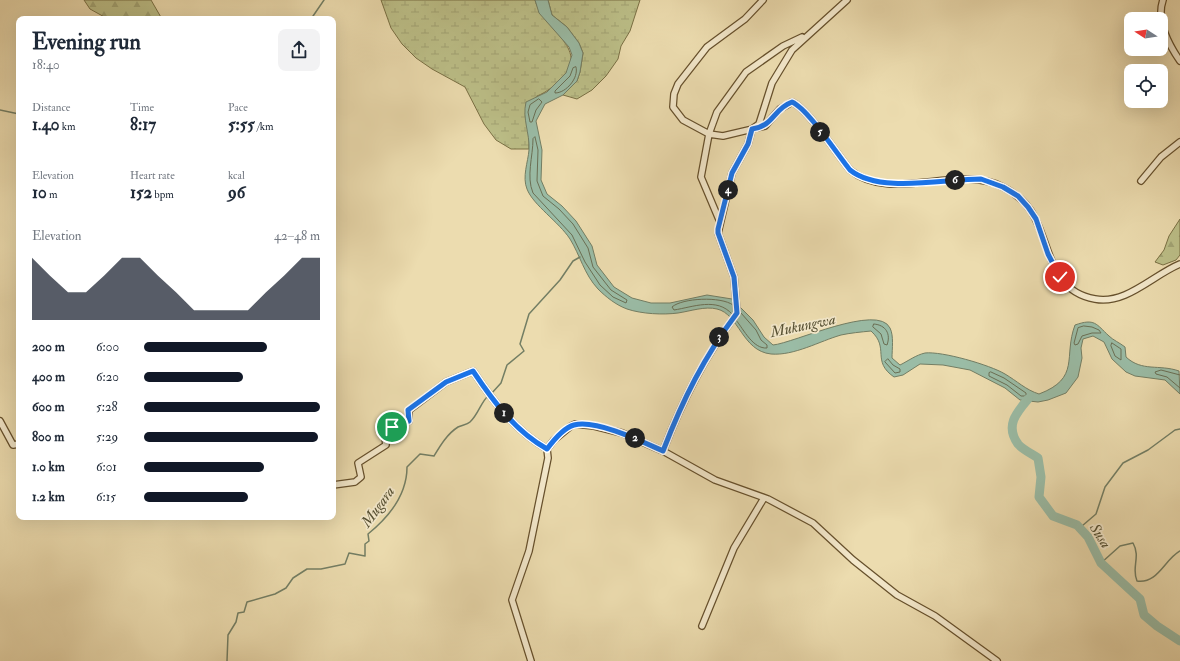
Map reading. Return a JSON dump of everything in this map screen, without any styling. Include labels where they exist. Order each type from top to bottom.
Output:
[{"type":"street","points":[[763,0],[745,19],[707,47],[681,79],[674,94],[673,107],[683,120],[709,134],[724,136],[765,126],[780,109],[792,102],[810,118],[850,170],[869,181],[889,184],[981,179],[1003,187],[1018,196],[1036,219],[1048,254],[1060,277],[1069,287],[1088,298],[1096,300],[1114,299],[1130,292],[1180,264]]},
{"type":"street","points":[[663,451],[673,425],[702,364],[714,343],[737,313],[734,277],[718,233],[732,173],[748,144],[752,129],[759,124],[776,76],[792,50],[847,0]]},
{"type":"street","points":[[1163,0],[1161,12],[1162,23],[1174,52],[1180,61]]},
{"type":"street","points":[[720,222],[701,177],[709,134],[716,112],[746,72],[783,46],[809,34]]},
{"type":"street","points":[[1141,181],[1161,157],[1180,142]]},
{"type":"street","points":[[336,485],[355,482],[361,477],[358,464],[386,445],[384,431],[392,427],[401,426],[409,421],[408,410],[446,382],[473,371],[490,395],[515,424],[532,440],[547,449]]},
{"type":"street","points":[[0,421],[12,445],[16,444]]},
{"type":"street","points":[[530,661],[512,600],[530,546],[548,458],[547,449],[554,440],[568,428],[580,424],[622,433],[663,451],[716,480],[764,498],[813,524],[859,565],[897,595],[935,616],[997,661]]},
{"type":"street","points":[[702,626],[734,548],[764,498]]},
{"type":"green space","points":[[84,0],[151,0],[160,16],[103,16],[90,9]]},
{"type":"green space","points":[[381,0],[535,0],[539,10],[568,48],[571,58],[569,67],[562,78],[544,93],[537,96],[529,139],[529,149],[511,149],[496,140],[484,124],[465,87],[432,69],[416,58],[402,44],[391,28]]},
{"type":"green space","points":[[548,0],[640,0],[630,31],[621,46],[618,59],[606,76],[592,90],[577,99],[563,95],[577,81],[583,53],[579,43],[567,27],[552,15]]},
{"type":"green space","points":[[1180,219],[1180,255],[1176,260],[1163,265],[1155,262],[1164,250],[1169,236]]},
{"type":"water","points":[[535,0],[548,0],[552,15],[567,27],[579,43],[583,53],[577,81],[563,95],[545,104],[536,121],[542,150],[541,180],[547,194],[562,206],[576,221],[592,246],[597,265],[614,287],[632,298],[651,303],[670,303],[707,295],[732,299],[753,320],[764,337],[773,345],[853,322],[870,320],[882,321],[890,328],[891,331],[892,358],[900,365],[925,353],[954,356],[998,370],[1039,394],[1052,388],[1061,381],[1066,374],[1075,325],[1091,322],[1098,325],[1125,347],[1126,357],[1132,362],[1138,365],[1179,371],[1180,394],[1165,380],[1135,376],[1126,372],[1112,359],[1104,342],[1093,336],[1083,339],[1081,348],[1082,358],[1078,377],[1066,393],[1038,402],[1020,400],[1005,388],[970,370],[943,365],[920,364],[903,375],[894,377],[883,365],[879,343],[871,331],[841,335],[789,353],[771,354],[761,351],[753,346],[731,318],[724,312],[717,309],[703,308],[678,313],[652,314],[633,311],[615,303],[601,292],[593,283],[570,239],[540,207],[527,189],[525,175],[529,144],[525,120],[526,102],[547,92],[566,73],[572,55],[569,47],[539,13]]},
{"type":"waterway","points":[[313,16],[324,0]]},
{"type":"waterway","points":[[0,110],[16,113]]},
{"type":"waterway","name":"Mugara","points":[[491,394],[501,383],[507,365],[524,351],[520,344],[529,314],[560,280],[573,261],[580,257]]},
{"type":"waterway","name":"Mugara","points":[[227,661],[228,635],[236,622],[238,613],[244,612],[247,602],[275,594],[286,588],[293,578],[307,569],[321,569],[345,564],[349,553],[365,556],[365,544],[369,541],[368,534],[390,513],[395,505],[404,487],[407,467],[420,454],[434,456],[450,433],[458,427],[469,423],[473,419],[488,396]]},
{"type":"waterway","name":"Susa","points":[[1028,399],[1016,415],[1012,426],[1012,431],[1018,444],[1038,458],[1041,477],[1039,497],[1053,516],[1077,525],[1088,537],[1101,563],[1140,599],[1144,615],[1157,626],[1180,641]]},
{"type":"waterway","points":[[1077,525],[1082,526],[1096,514],[1105,487],[1123,463],[1148,450],[1175,430],[1180,429]]},
{"type":"waterway","points":[[1101,563],[1120,546],[1133,543],[1136,553],[1135,576],[1137,581],[1144,581],[1156,575],[1174,555],[1180,551]]},
{"type":"route","points":[[392,427],[401,426],[409,421],[408,410],[446,382],[473,371],[490,395],[515,424],[532,440],[547,449],[554,440],[568,428],[575,424],[580,424],[622,433],[663,451],[695,377],[714,343],[737,313],[733,271],[718,233],[730,178],[735,165],[748,144],[752,129],[761,128],[768,124],[771,118],[780,109],[792,102],[810,118],[850,170],[869,181],[889,184],[981,179],[990,181],[1018,196],[1036,219],[1048,254],[1060,277]]},
{"type":"water label","name":"Mukungwa","points":[[803,326]]}]
